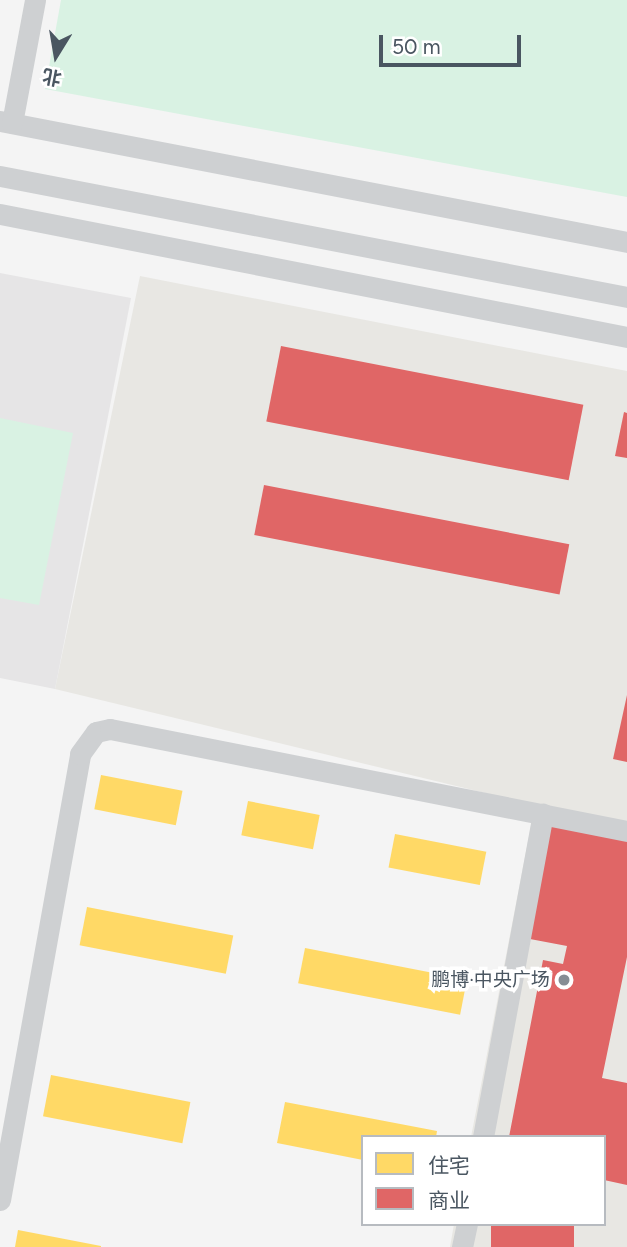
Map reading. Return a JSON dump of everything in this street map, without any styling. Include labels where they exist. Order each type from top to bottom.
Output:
[{"type":"street","points":[[35,0],[6,122],[627,242]]},
{"type":"street","points":[[0,176],[627,298]]},
{"type":"street","points":[[0,214],[404,291],[627,337]]},
{"type":"street","points":[[404,291],[409,255]]},
{"type":"street","points":[[0,1200],[80,754],[90,736],[110,729],[627,831]]},
{"type":"street","points":[[483,1135],[543,814]]},
{"type":"street","points":[[462,1247],[467,1226]]},
{"type":"shaded area","points":[[0,273],[131,298],[55,689],[0,678]]},
{"type":"shaded area","points":[[140,276],[627,371],[627,1247],[450,1247],[454,1226],[606,1226],[606,1135],[471,1135],[535,805],[55,689]]},
{"type":"green space","points":[[61,0],[627,0],[627,197],[45,89]]},
{"type":"green space","points":[[0,418],[73,433],[39,605],[0,598]]},
{"type":"building: 住宅","points":[[101,775],[182,791],[176,825],[94,809]]},
{"type":"building: 住宅","points":[[248,801],[320,815],[313,849],[241,835]]},
{"type":"building: 住宅","points":[[395,834],[486,852],[480,885],[389,867]]},
{"type":"building: 住宅","points":[[87,907],[233,935],[226,974],[80,945]]},
{"type":"building: 住宅","points":[[305,948],[467,979],[460,1015],[298,983]]},
{"type":"building: 住宅","points":[[51,1075],[190,1102],[182,1143],[43,1116]]},
{"type":"building: 住宅","points":[[285,1102],[437,1131],[436,1135],[361,1135],[361,1160],[277,1143]]},
{"type":"building: 住宅","points":[[18,1230],[101,1246],[101,1247],[15,1247]]},
{"type":"building: 商业","points":[[281,346],[583,405],[569,480],[266,422]]},
{"type":"building: 商业","points":[[624,412],[627,413],[627,458],[615,456]]},
{"type":"building: 商业","points":[[264,485],[569,544],[560,594],[254,535]]},
{"type":"building: 商业","points":[[627,695],[627,762],[613,759]]},
{"type":"building: 商业","points":[[551,826],[627,841],[627,957],[602,1078],[627,1083],[627,1185],[606,1180],[606,1135],[509,1135],[543,960],[563,964],[567,946],[530,939]]},
{"type":"building: 商业","points":[[491,1226],[574,1226],[574,1247],[491,1247]]},
{"type":"place","name":"鹏博·中央广场","points":[[564,980]]}]
